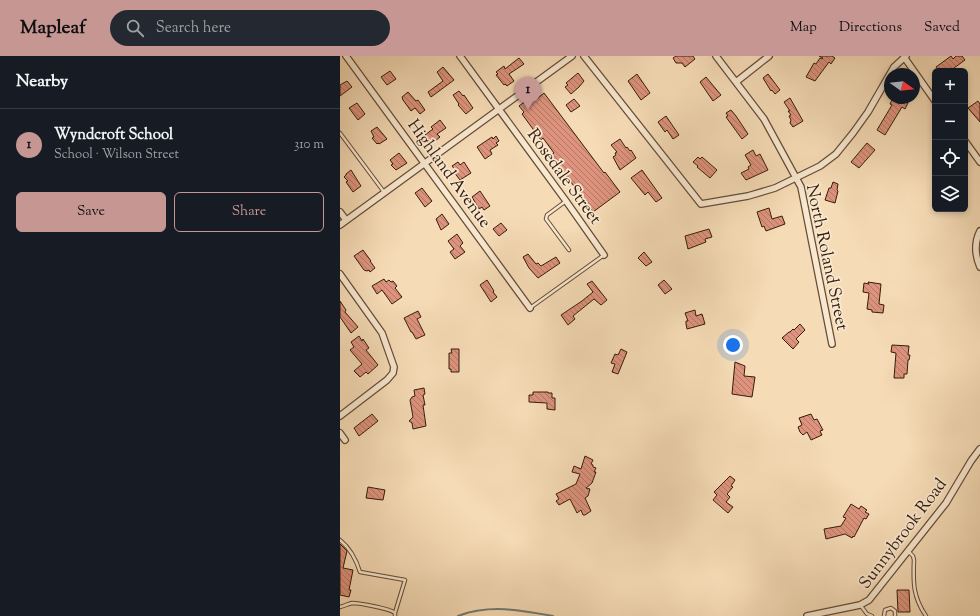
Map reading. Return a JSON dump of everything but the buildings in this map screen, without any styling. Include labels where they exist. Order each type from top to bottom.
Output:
[{"type":"street","name":"Highland Avenue","points":[[346,56],[530,308]]},
{"type":"street","name":"Rosedale Street","points":[[460,56],[604,255]]},
{"type":"street","points":[[340,225],[572,56]]},
{"type":"street","points":[[584,56],[701,204],[748,196],[775,188],[820,166],[836,154],[868,112],[894,67],[905,56],[932,96]]},
{"type":"street","name":"North Roland Street","points":[[716,56],[764,119],[802,187],[832,344]]},
{"type":"street","points":[[736,82],[769,56]]},
{"type":"street","points":[[968,146],[980,162]]},
{"type":"street","points":[[340,212],[346,220]]},
{"type":"street","points":[[980,231],[975,248],[980,267]]},
{"type":"street","points":[[340,274],[382,333],[394,368],[393,373],[388,380],[340,416]]},
{"type":"street","points":[[340,433],[345,440]]},
{"type":"street","name":"Sunnybrook Road","points":[[807,616],[860,605],[872,598],[946,503],[979,451]]},
{"type":"lane","points":[[340,133],[385,193]]},
{"type":"lane","points":[[566,201],[547,214],[546,219],[569,250]]},
{"type":"lane","points":[[530,308],[604,255]]},
{"type":"lane","points":[[340,540],[349,547],[355,557],[360,572],[405,580],[395,615]]},
{"type":"lane","points":[[908,551],[914,560],[914,592],[926,616]]},
{"type":"lane","points":[[340,607],[353,603],[385,608],[394,611],[395,615]]},
{"type":"lane","points":[[860,605],[867,614],[872,616]]},
{"type":"lane","points":[[884,616],[886,610],[890,608],[895,611],[895,616]]},
{"type":"waterway","points":[[458,616],[470,612],[493,609],[517,610],[553,616]]},
{"type":"place","name":"Wyndcroft School","points":[[528,110]]}]
